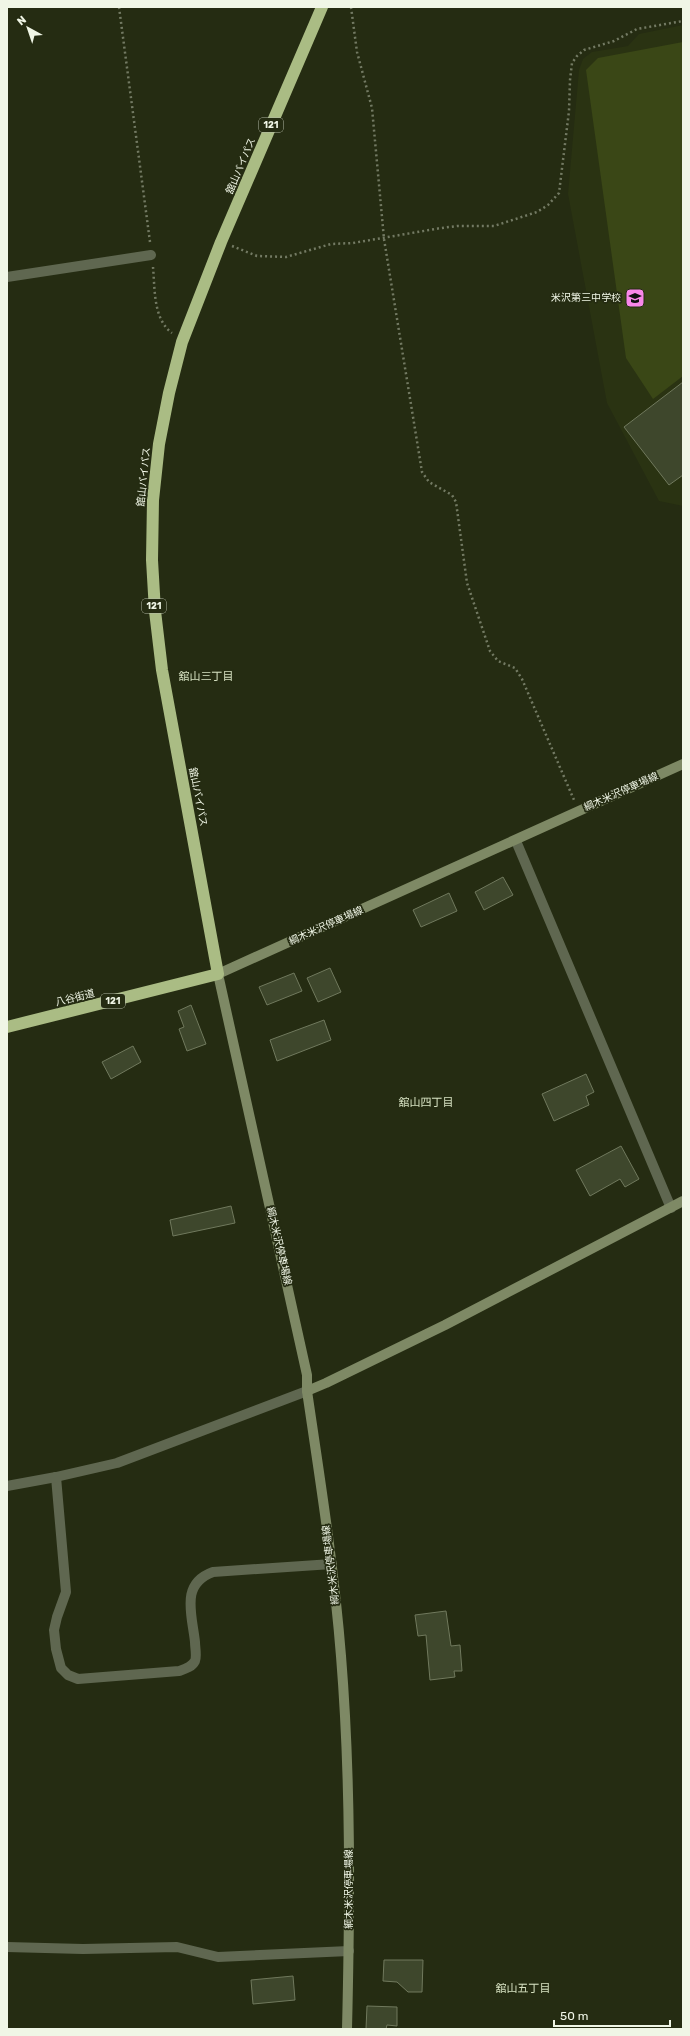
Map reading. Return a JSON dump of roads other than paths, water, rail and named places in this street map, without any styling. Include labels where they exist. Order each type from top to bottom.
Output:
[{"type":"highway","name":"舘山バイパス","points":[[218,974],[162,670],[155,611],[152,560],[153,500],[166,408],[182,342],[220,242],[322,7]]},
{"type":"highway","name":"八谷街道","points":[[7,1027],[218,974]]},
{"type":"main road","name":"綱木米沢停車場線","points":[[347,2029],[349,1856],[346,1732],[341,1655],[332,1564],[307,1391],[307,1375],[218,974],[516,841],[578,811],[683,764]]},
{"type":"main road","points":[[307,1391],[445,1325],[683,1201]]},
{"type":"street","points":[[7,278],[151,255]]},
{"type":"street","points":[[516,841],[671,1208]]},
{"type":"street","points":[[7,1486],[56,1477],[117,1463],[307,1391]]},
{"type":"street","points":[[56,1477],[66,1592],[54,1630],[56,1649],[61,1668],[68,1675],[78,1679],[180,1671],[191,1666],[195,1660],[196,1649],[191,1591],[196,1582],[204,1576],[213,1572],[332,1564]]},
{"type":"street","points":[[7,1947],[83,1949],[177,1947],[218,1957],[349,1951]]},
{"type":"place","name":"米沢第三中学校","points":[[635,298]]},
{"type":"district","name":"舘山三丁目","points":[[206,676]]},
{"type":"district","name":"舘山四丁目","points":[[426,1102]]},
{"type":"district","name":"舘山五丁目","points":[[523,1988]]}]
